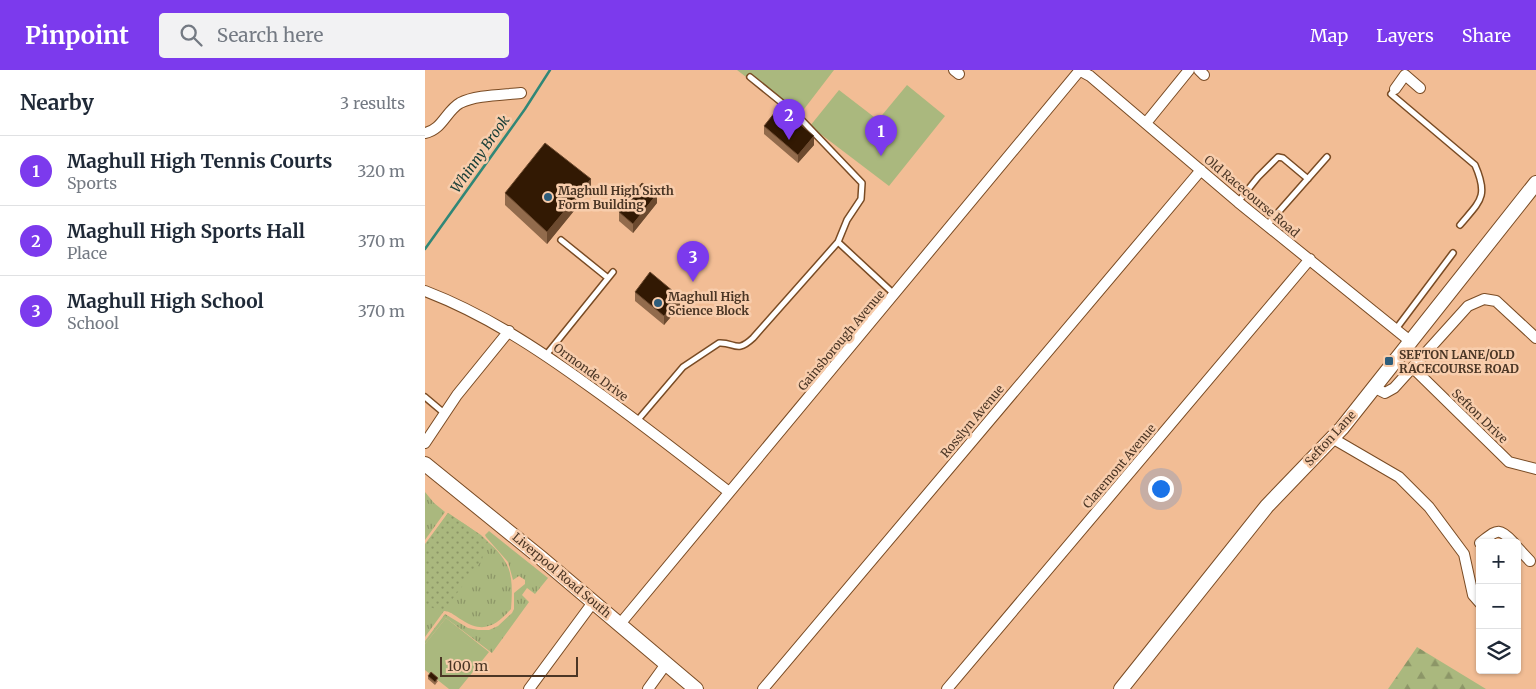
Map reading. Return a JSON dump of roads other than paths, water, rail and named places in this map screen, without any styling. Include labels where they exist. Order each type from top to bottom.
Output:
[{"type":"main road","name":"Sefton Lane","points":[[1121,689],[1267,506],[1342,428],[1536,183]]},
{"type":"main road","name":"Liverpool Road South","points":[[425,464],[594,601],[697,689]]},
{"type":"street","name":"Old Racecourse Road","points":[[1079,70],[1090,76],[1238,202],[1410,341]]},
{"type":"street","name":"Gainsborough Avenue","points":[[620,624],[895,295],[1079,70]]},
{"type":"street","points":[[1146,123],[1189,70]]},
{"type":"street","points":[[1395,89],[1407,73],[1420,88]]},
{"type":"street","points":[[425,133],[435,129],[453,108],[461,102],[521,93]]},
{"type":"street","name":"Rosslyn Avenue","points":[[763,689],[1201,170]]},
{"type":"street","name":"Claremont Avenue","points":[[947,689],[1310,259]]},
{"type":"street","name":"Ormonde Drive","points":[[425,291],[509,331],[546,355],[637,421],[729,492]]},
{"type":"street","points":[[1373,387],[1385,393],[1394,388],[1468,306],[1484,299],[1496,301],[1536,338]]},
{"type":"street","points":[[426,441],[457,395],[509,331]]},
{"type":"street","name":"Sefton Drive","points":[[1413,368],[1509,462],[1536,469]]},
{"type":"street","points":[[1332,438],[1399,477],[1429,507],[1464,554],[1473,595],[1476,598]]},
{"type":"street","points":[[1486,539],[1499,531],[1505,533],[1510,539]]},
{"type":"street","points":[[1464,554],[1476,546]]},
{"type":"street","points":[[1521,551],[1530,561]]},
{"type":"street","points":[[529,689],[594,601]]},
{"type":"street","points":[[648,689],[666,664]]},
{"type":"lane","points":[[637,421],[683,367],[719,343],[725,342],[731,346],[745,345],[753,338],[838,242],[847,220],[861,200],[862,183],[797,115],[750,77]]},
{"type":"lane","points":[[1395,89],[1391,94],[1475,165],[1482,181],[1482,198],[1461,226]]},
{"type":"lane","points":[[1238,202],[1278,157],[1283,158],[1307,180]]},
{"type":"lane","points":[[1267,225],[1327,157]]},
{"type":"lane","points":[[561,240],[608,278]]},
{"type":"lane","points":[[838,242],[895,295]]},
{"type":"lane","points":[[1395,330],[1453,254]]},
{"type":"lane","points":[[546,355],[613,272]]},
{"type":"lane","points":[[425,397],[445,413]]},
{"type":"waterway","name":"Whinny Brook","points":[[425,249],[525,109],[550,70]]},
{"type":"place","name":"Maghull High Sports Hall","points":[[789,140]]},
{"type":"place","name":"Maghull High Tennis Courts","points":[[881,156]]},
{"type":"place","name":"Maghull High Sixth Form Building","points":[[548,197]]},
{"type":"place","name":"Maghull High School","points":[[693,282]]},
{"type":"place","name":"Maghull High Science Block","points":[[658,303]]},
{"type":"place","name":"SEFTON LANE/OLD RACECOURSE ROAD","points":[[1389,361]]}]
